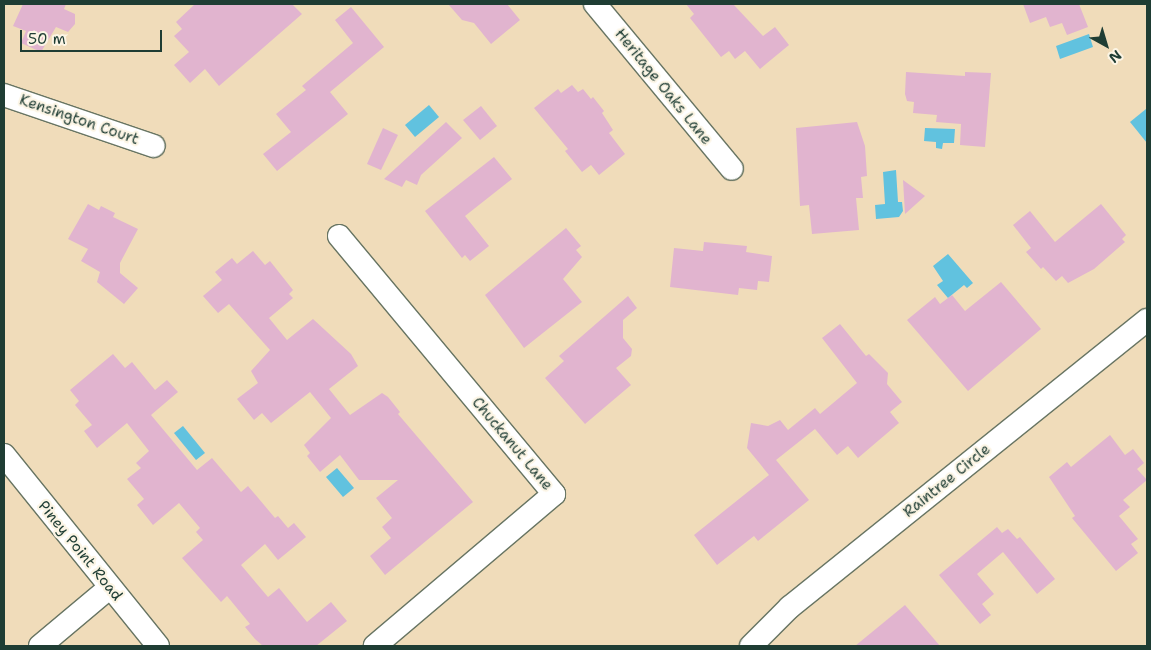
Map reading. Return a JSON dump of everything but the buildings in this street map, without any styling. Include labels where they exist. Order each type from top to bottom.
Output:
[{"type":"street","name":"Heritage Oaks Lane","points":[[595,4],[732,169]]},
{"type":"street","name":"Kensington Court","points":[[4,94],[154,146]]},
{"type":"street","name":"Chuckanut Lane","points":[[338,236],[554,494],[374,646]]},
{"type":"street","name":"Raintree Circle","points":[[751,646],[790,608],[1147,320]]},
{"type":"street","name":"Piney Point Road","points":[[4,455],[109,588],[158,646]]},
{"type":"street","points":[[40,646],[109,588]]},
{"type":"water","points":[[1089,34],[1093,47],[1060,59],[1056,46]]},
{"type":"water","points":[[429,105],[439,117],[415,137],[405,125]]},
{"type":"water","points":[[1146,109],[1147,111],[1147,143],[1130,122]]},
{"type":"water","points":[[925,128],[955,129],[954,143],[943,143],[942,149],[936,148],[936,142],[924,141]]},
{"type":"water","points":[[896,170],[898,202],[902,202],[903,211],[899,217],[876,219],[875,205],[885,204],[883,172]]},
{"type":"water","points":[[948,254],[973,283],[967,288],[964,285],[948,298],[937,285],[943,281],[933,266]]},
{"type":"water","points":[[183,426],[205,453],[196,460],[174,433]]},
{"type":"water","points":[[337,468],[354,488],[343,497],[326,477]]}]
